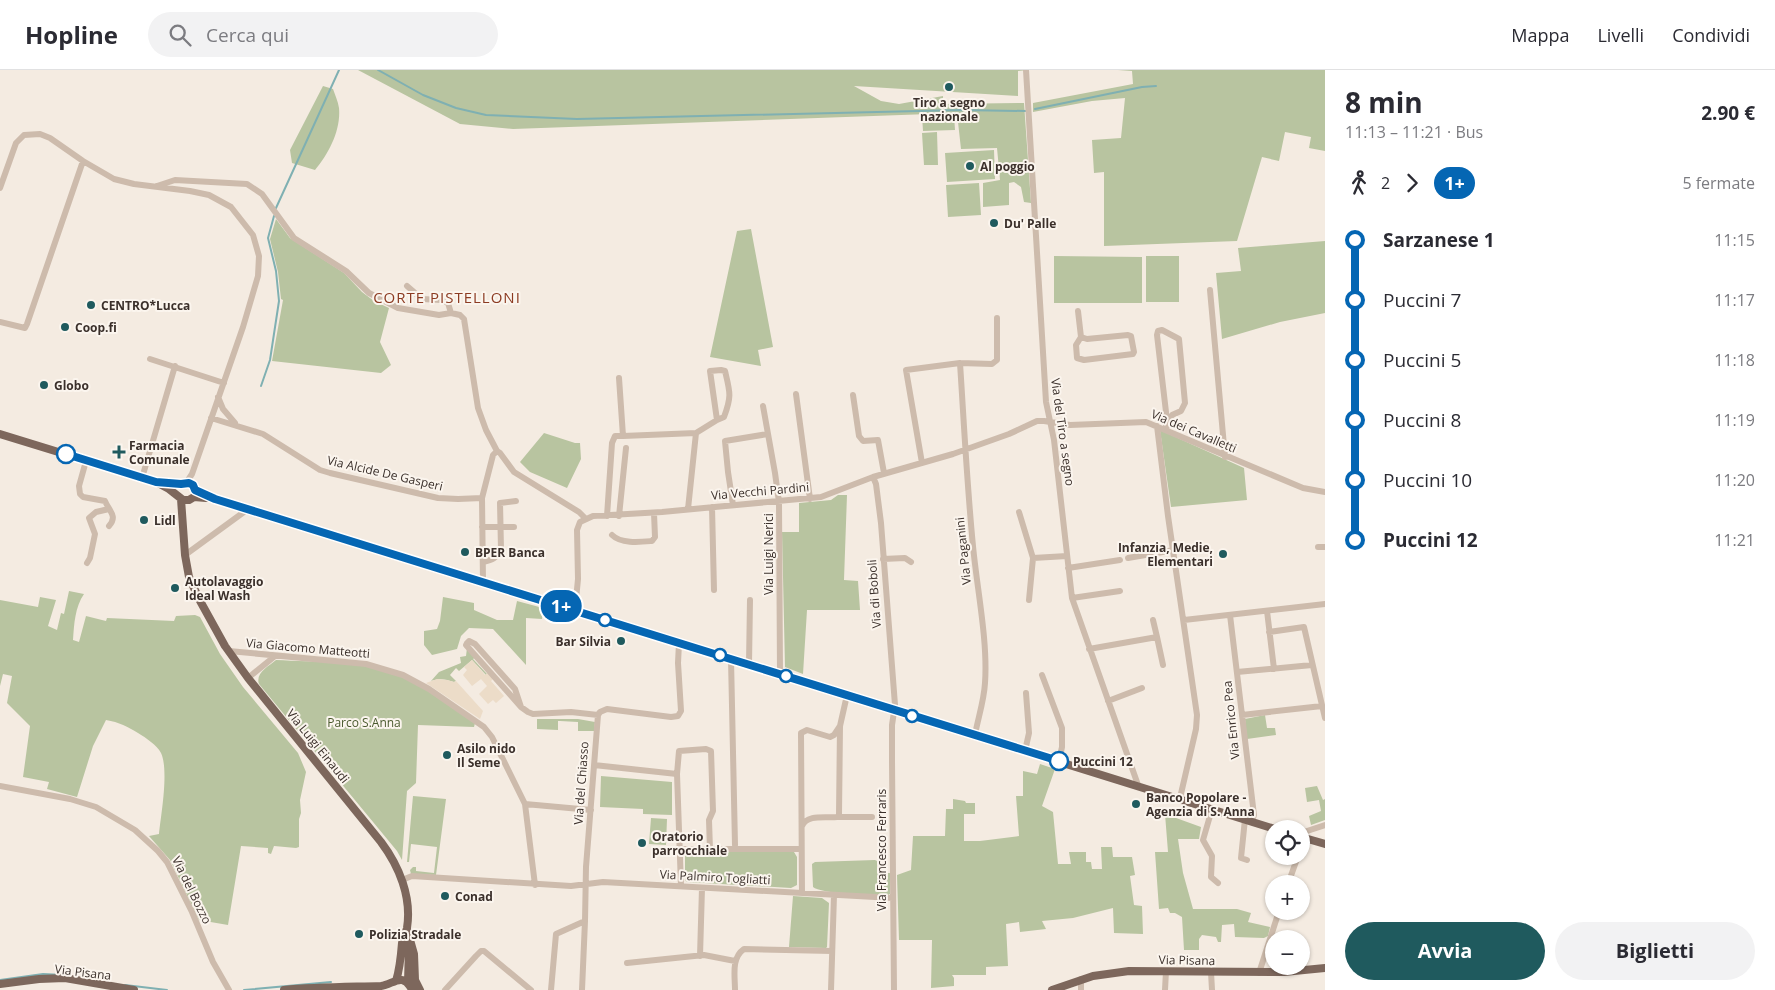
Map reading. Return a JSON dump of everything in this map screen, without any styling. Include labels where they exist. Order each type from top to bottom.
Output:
[{"type":"main road","points":[[0,434],[142,478],[190,490],[1265,826]]},
{"type":"main road","points":[[156,482],[179,497]]},
{"type":"main road","points":[[179,497],[177,489],[190,490]]},
{"type":"main road","points":[[179,497],[190,490]]},
{"type":"main road","name":"Via Luigi Einaudi","points":[[183,532],[190,490]]},
{"type":"main road","name":"Via Luigi Einaudi","points":[[179,497],[185,555],[195,591],[229,652],[393,859],[402,880],[406,904],[407,929],[402,940],[399,971],[392,985]]},
{"type":"main road","points":[[1310,840],[1325,844]]},
{"type":"main road","points":[[407,929],[414,954],[414,980],[420,990]]},
{"type":"main road","points":[[410,940],[410,988]]},
{"type":"main road","name":"Via Pisana","points":[[1052,990],[1081,979],[1122,972],[1298,972],[1325,968]]},
{"type":"main road","name":"Via Pisana","points":[[0,984],[65,978],[134,990]]},
{"type":"main road","points":[[284,990],[392,985],[402,980],[410,988]]},
{"type":"main road","points":[[359,986],[370,990]]},
{"type":"street","name":"Via del Tiro a segno","points":[[1026,70],[1046,402],[1059,477],[1072,598],[1138,785]]},
{"type":"street","points":[[0,188],[16,143],[28,134],[45,135],[84,162],[114,179],[134,184],[190,190],[209,195],[231,207],[253,235],[259,256],[258,276],[224,383],[192,474],[190,490]]},
{"type":"street","points":[[0,322],[25,328],[84,162]]},
{"type":"street","points":[[159,187],[175,180],[247,184],[262,194],[294,238],[346,271],[369,293],[398,308],[439,315],[451,313],[460,315],[464,319],[478,408],[496,451],[500,453],[514,472],[580,512],[585,518],[580,522],[577,530],[578,579],[575,610]]},
{"type":"street","points":[[407,286],[422,299],[441,300],[448,303],[451,313]]},
{"type":"street","points":[[1210,290],[1225,457]]},
{"type":"street","points":[[1078,311],[1081,337],[1076,345],[1079,360],[1133,354],[1134,352],[1132,336],[1088,339],[1081,337]]},
{"type":"street","points":[[922,463],[906,370],[960,363],[992,364],[997,360],[997,318]]},
{"type":"street","points":[[1162,330],[1179,338],[1185,404],[1181,411],[1172,415],[1166,429],[1166,412],[1157,335],[1162,330]]},
{"type":"street","points":[[150,359],[224,383]]},
{"type":"street","name":"Via Paganini","points":[[960,363],[973,546],[986,676],[975,735]]},
{"type":"street","points":[[142,478],[175,366]]},
{"type":"street","points":[[607,516],[612,442],[615,436],[696,433],[724,417],[730,400],[725,371],[721,370],[710,371],[717,420]]},
{"type":"street","points":[[619,378],[623,436]]},
{"type":"street","points":[[796,394],[810,499]]},
{"type":"street","points":[[853,395],[859,436],[863,441],[878,440],[884,473]]},
{"type":"street","points":[[218,397],[224,409],[236,424]]},
{"type":"street","name":"Via Luigi Nerici","points":[[763,406],[776,473],[779,502],[780,674]]},
{"type":"street","name":"Via Alcide De Gasperi","points":[[211,418],[236,424],[263,434],[320,470],[330,473],[438,498],[482,498]]},
{"type":"street","name":"Via Vecchi Pardini","points":[[585,518],[810,499],[873,476],[965,449],[1037,422],[1049,422]]},
{"type":"street","name":"Via dei Cavalletti","points":[[1049,422],[1070,425],[1146,422],[1166,429],[1225,457],[1303,488],[1325,492]]},
{"type":"street","points":[[1156,426],[1197,715],[1196,729],[1180,798]]},
{"type":"street","points":[[688,509],[696,433]]},
{"type":"street","points":[[733,505],[725,441],[768,434]]},
{"type":"street","points":[[619,516],[626,448]]},
{"type":"street","points":[[483,582],[482,498],[493,455],[496,451]]},
{"type":"street","points":[[86,461],[79,486],[80,496],[105,501],[113,514],[108,526]]},
{"type":"street","name":"Via di Boboli","points":[[873,476],[876,484],[881,523],[894,683],[893,710]]},
{"type":"street","points":[[483,562],[494,560],[501,549],[500,503],[516,501]]},
{"type":"street","points":[[712,507],[714,590]]},
{"type":"street","points":[[87,563],[90,558],[95,534],[89,518],[96,512],[109,509]]},
{"type":"street","points":[[185,555],[248,509]]},
{"type":"street","points":[[1019,512],[1033,558],[1029,600]]},
{"type":"street","points":[[612,535],[618,540],[623,541],[652,541],[654,537],[654,513]]},
{"type":"street","points":[[482,527],[514,527]]},
{"type":"street","points":[[1128,558],[1174,550]]},
{"type":"street","points":[[1033,558],[1067,556]]},
{"type":"street","points":[[883,559],[905,558],[911,562]]},
{"type":"street","points":[[1068,568],[1120,560]]},
{"type":"street","points":[[1072,598],[1120,591]]},
{"type":"street","points":[[749,664],[750,600]]},
{"type":"street","points":[[1184,620],[1325,604]]},
{"type":"street","points":[[1267,611],[1274,669]]},
{"type":"street","name":"Via Enrico Pea","points":[[1230,615],[1254,815],[1248,820],[1241,858],[1247,860]]},
{"type":"street","points":[[1154,620],[1163,665]]},
{"type":"street","points":[[1269,632],[1304,627],[1325,718]]},
{"type":"street","points":[[1089,649],[1157,637]]},
{"type":"street","points":[[521,706],[515,689],[475,644],[469,641],[466,645],[521,706],[533,714],[571,712],[598,715],[606,709],[671,717],[678,716],[681,711],[678,662],[679,643]]},
{"type":"street","name":"Via Giacomo Matteotti","points":[[229,652],[373,665],[403,675],[429,689],[484,727],[492,737],[525,804]]},
{"type":"street","points":[[248,678],[274,656]]},
{"type":"street","points":[[731,659],[735,845]]},
{"type":"street","points":[[1237,672],[1312,665]]},
{"type":"street","points":[[1042,675],[1062,728],[1062,747],[1059,761]]},
{"type":"street","points":[[1108,701],[1142,688]]},
{"type":"street","points":[[1025,751],[1029,733],[1026,693]]},
{"type":"street","points":[[837,817],[840,811],[840,726],[848,695]]},
{"type":"street","points":[[1242,715],[1322,706]]},
{"type":"street","name":"Via Francesco Ferraris","points":[[893,710],[894,990]]},
{"type":"street","name":"Via del Chiasso","points":[[582,990],[587,884],[586,867],[598,715]]},
{"type":"street","points":[[827,737],[834,735],[840,726]]},
{"type":"street","points":[[802,893],[802,733],[807,730],[827,737],[837,743],[841,752]]},
{"type":"street","points":[[681,886],[679,751],[706,749],[711,751],[712,811],[710,820],[710,850]]},
{"type":"street","points":[[594,765],[678,774]]},
{"type":"street","name":"Via del Bozzo","points":[[0,786],[70,799],[96,807],[135,830],[167,862],[192,912],[213,962],[229,990]]},
{"type":"street","points":[[535,885],[525,804],[591,810]]},
{"type":"street","points":[[1212,809],[1203,840],[1212,856],[1211,877],[1218,883]]},
{"type":"street","points":[[802,811],[810,818]]},
{"type":"street","points":[[801,827],[803,822],[810,818],[872,817]]},
{"type":"street","points":[[1310,833],[1325,825]]},
{"type":"street","points":[[680,849],[802,849]]},
{"type":"street","name":"Via Palmiro Togliatti","points":[[402,880],[412,876],[571,886],[603,882],[893,898]]},
{"type":"street","points":[[700,956],[702,888]]},
{"type":"street","points":[[830,990],[834,895]]},
{"type":"street","points":[[1259,972],[1276,920]]},
{"type":"street","points":[[552,990],[556,934],[585,921]]},
{"type":"street","points":[[735,990],[735,961],[739,953],[744,949],[832,951]]},
{"type":"street","points":[[448,989],[476,956],[481,951],[484,951],[531,990]]},
{"type":"street","points":[[627,963],[704,955],[735,961]]},
{"type":"street","points":[[1165,990],[1166,971]]},
{"type":"street","points":[[1211,972],[1212,990]]},
{"type":"street","points":[[1081,979],[1081,990]]},
{"type":"green space","points":[[358,70],[1028,70],[1018,71],[1018,96],[854,86],[881,101],[899,104],[943,96],[943,104],[1024,103],[1031,203],[1024,202],[1021,187],[1014,182],[1009,183],[1009,205],[983,207],[983,183],[1000,180],[997,148],[961,149],[957,113],[513,129],[460,124]]},
{"type":"green space","points":[[1118,70],[1325,70],[1325,151],[1309,148],[1311,137],[1285,132],[1279,161],[1262,157],[1237,241],[1104,246],[1104,172],[1094,173],[1092,140],[1121,138],[1125,98],[1092,101],[1033,112],[1033,103],[1133,84],[1132,71]]},
{"type":"green space","points":[[323,86],[333,89],[339,105],[339,116],[333,141],[315,170],[292,163],[290,150]]},
{"type":"green space","points":[[954,115],[955,130],[923,131],[922,116]]},
{"type":"green space","points":[[937,132],[938,165],[924,165],[922,133]]},
{"type":"green space","points":[[994,150],[995,179],[947,182],[945,153]]},
{"type":"green space","points":[[979,183],[981,215],[948,217],[946,185]]},
{"type":"green space","points":[[276,219],[290,238],[344,273],[362,292],[374,301],[389,308],[380,342],[391,365],[381,373],[272,361],[283,300],[281,299],[278,272],[270,239]]},
{"type":"green space","points":[[751,229],[773,347],[758,350],[761,366],[710,357],[737,231]]},
{"type":"green space","points":[[1325,241],[1325,313],[1280,322],[1222,339],[1216,273],[1241,271],[1238,248]]},
{"type":"green space","points":[[1054,256],[1142,257],[1142,303],[1054,303]]},
{"type":"green space","points":[[1146,256],[1179,256],[1179,302],[1146,302]]},
{"type":"green space","points":[[1160,430],[1244,468],[1247,500],[1171,507]]},
{"type":"green space","points":[[544,433],[580,443],[581,459],[567,488],[530,472],[520,462]]},
{"type":"green space","points":[[838,495],[847,495],[844,580],[858,581],[860,610],[807,610],[803,674],[785,667],[782,532],[799,532],[799,503],[831,500]]},
{"type":"green space","points":[[69,591],[84,594],[77,610],[74,628],[73,640],[79,642],[86,616],[106,621],[107,618],[174,621],[176,616],[195,615],[200,617],[220,654],[243,687],[298,753],[306,772],[300,800],[299,847],[274,846],[271,854],[268,853],[268,848],[241,846],[228,925],[199,920],[170,860],[149,836],[159,834],[164,793],[164,770],[161,753],[148,739],[123,725],[106,720],[93,746],[77,797],[47,789],[49,782],[23,777],[30,726],[7,703],[12,676],[3,674],[0,686],[0,600],[38,607],[40,597],[56,600],[48,626],[57,630],[61,613],[64,614]]},
{"type":"green space","points":[[443,597],[474,603],[474,610],[497,620],[513,620],[517,601],[543,608],[542,619],[526,618],[526,665],[493,629],[469,628],[461,636],[457,649],[432,655],[424,645],[424,631],[437,629]]},
{"type":"green space","points":[[467,648],[476,657],[473,659],[486,675],[472,660],[459,671],[456,668],[450,675],[456,681],[440,679],[431,681],[439,672],[461,663],[460,657],[466,656]]},
{"type":"green space","name":"Parco S.Anna","points":[[276,660],[352,664],[396,674],[426,690],[475,723],[474,727],[418,725],[416,783],[407,791],[402,860],[397,851],[259,684],[258,680],[261,673]]},
{"type":"green space","points":[[1265,715],[1267,728],[1275,728],[1276,735],[1247,739],[1245,719]]},
{"type":"green space","points":[[537,719],[578,719],[595,722],[594,731],[578,731],[578,722],[560,721],[558,721],[558,730],[537,729]]},
{"type":"green space","points":[[1040,764],[1055,769],[1042,806],[1053,812],[1058,864],[1071,864],[1069,852],[1086,852],[1086,862],[1091,862],[1092,869],[1102,869],[1101,847],[1112,847],[1113,857],[1132,857],[1135,875],[1130,876],[1134,905],[1142,906],[1143,934],[1114,933],[1113,908],[1073,918],[1042,921],[1046,929],[1020,932],[1019,922],[1006,924],[1008,966],[986,967],[986,975],[952,975],[954,986],[931,988],[932,940],[899,940],[897,875],[911,870],[913,836],[945,836],[946,809],[953,809],[953,799],[965,801],[966,803],[975,803],[975,814],[964,814],[964,841],[1019,836],[1016,796],[1023,796],[1023,771],[1037,774]]},
{"type":"green space","points":[[601,776],[672,782],[672,815],[643,814],[643,809],[600,807]]},
{"type":"green space","points":[[1317,786],[1323,800],[1325,799],[1325,820],[1311,825],[1309,816],[1321,811],[1319,800],[1307,802],[1305,788]]},
{"type":"green space","points":[[413,796],[446,799],[436,875],[411,874],[410,870],[416,867],[416,871],[434,873],[437,847],[411,844],[409,862],[407,862]]},
{"type":"green space","points":[[1165,814],[1201,827],[1199,839],[1178,839],[1183,873],[1193,909],[1237,909],[1251,913],[1248,922],[1270,927],[1269,930],[1265,930],[1265,938],[1235,937],[1234,924],[1222,925],[1221,942],[1218,942],[1216,937],[1202,935],[1199,939],[1199,950],[1184,950],[1182,917],[1175,913],[1170,913],[1168,908],[1159,909],[1155,852],[1168,852]]},
{"type":"green space","points":[[651,818],[667,819],[666,845],[649,844]]},
{"type":"green space","points":[[794,852],[797,857],[797,885],[791,888],[687,882],[685,880],[685,856],[686,853]]},
{"type":"green space","points":[[877,861],[877,873],[890,873],[890,894],[888,895],[836,893],[813,887],[812,864],[815,862]]},
{"type":"green space","points":[[793,896],[822,898],[829,903],[826,948],[789,947]]},
{"type":"shaded area","points":[[472,660],[485,675],[490,671],[495,677],[491,681],[504,696],[496,703],[493,700],[488,704],[479,694],[487,686],[481,679],[472,686],[463,675],[467,670],[464,667]]},
{"type":"shaded area","points":[[437,679],[456,681],[483,711],[480,719],[426,683]]},
{"type":"waterway","points":[[276,208],[339,70]]},
{"type":"waterway","points":[[378,70],[423,95],[456,108],[486,115],[577,119],[961,110],[1026,111]]},
{"type":"waterway","points":[[1035,109],[1142,87],[1156,86]]},
{"type":"waterway","points":[[261,386],[270,360],[279,301],[276,271],[268,238],[274,216]]},
{"type":"waterway","points":[[0,980],[43,974],[64,975]]},
{"type":"waterway","points":[[244,990],[331,982]]},
{"type":"waterway","points":[[125,985],[167,990]]},
{"type":"bus line","name":"1+","points":[[66,454],[156,482],[189,483],[193,485],[195,490],[215,499],[1059,761]]},
{"type":"place","name":"Tiro a segno nazionale","points":[[949,87]]},
{"type":"place","name":"Al poggio","points":[[970,166]]},
{"type":"place","name":"Du' Palle","points":[[994,223]]},
{"type":"place","name":"CENTRO*Lucca","points":[[91,305]]},
{"type":"place","name":"Coop.fi","points":[[65,327]]},
{"type":"place","name":"Globo","points":[[44,385]]},
{"type":"place","name":"Farmacia Comunale","points":[[119,452]]},
{"type":"place","name":"Lidl","points":[[144,520]]},
{"type":"place","name":"BPER Banca","points":[[465,552]]},
{"type":"place","name":"Infanzia, Medie, Elementari","points":[[1223,554]]},
{"type":"place","name":"Autolavaggio Ideal Wash","points":[[175,588]]},
{"type":"place","name":"Bar Silvia","points":[[621,641]]},
{"type":"place","name":"Asilo nido Il Seme","points":[[447,755]]},
{"type":"place","name":"Puccini 12","points":[[1059,761]]},
{"type":"place","name":"Banco Popolare - Agenzia di S. Anna","points":[[1136,804]]},
{"type":"place","name":"Oratorio parrocchiale","points":[[642,843]]},
{"type":"place","name":"Conad","points":[[445,896]]},
{"type":"place","name":"Polizia Stradale","points":[[359,934]]},
{"type":"district","name":"CORTE PISTELLONI","points":[[447,297]]}]
